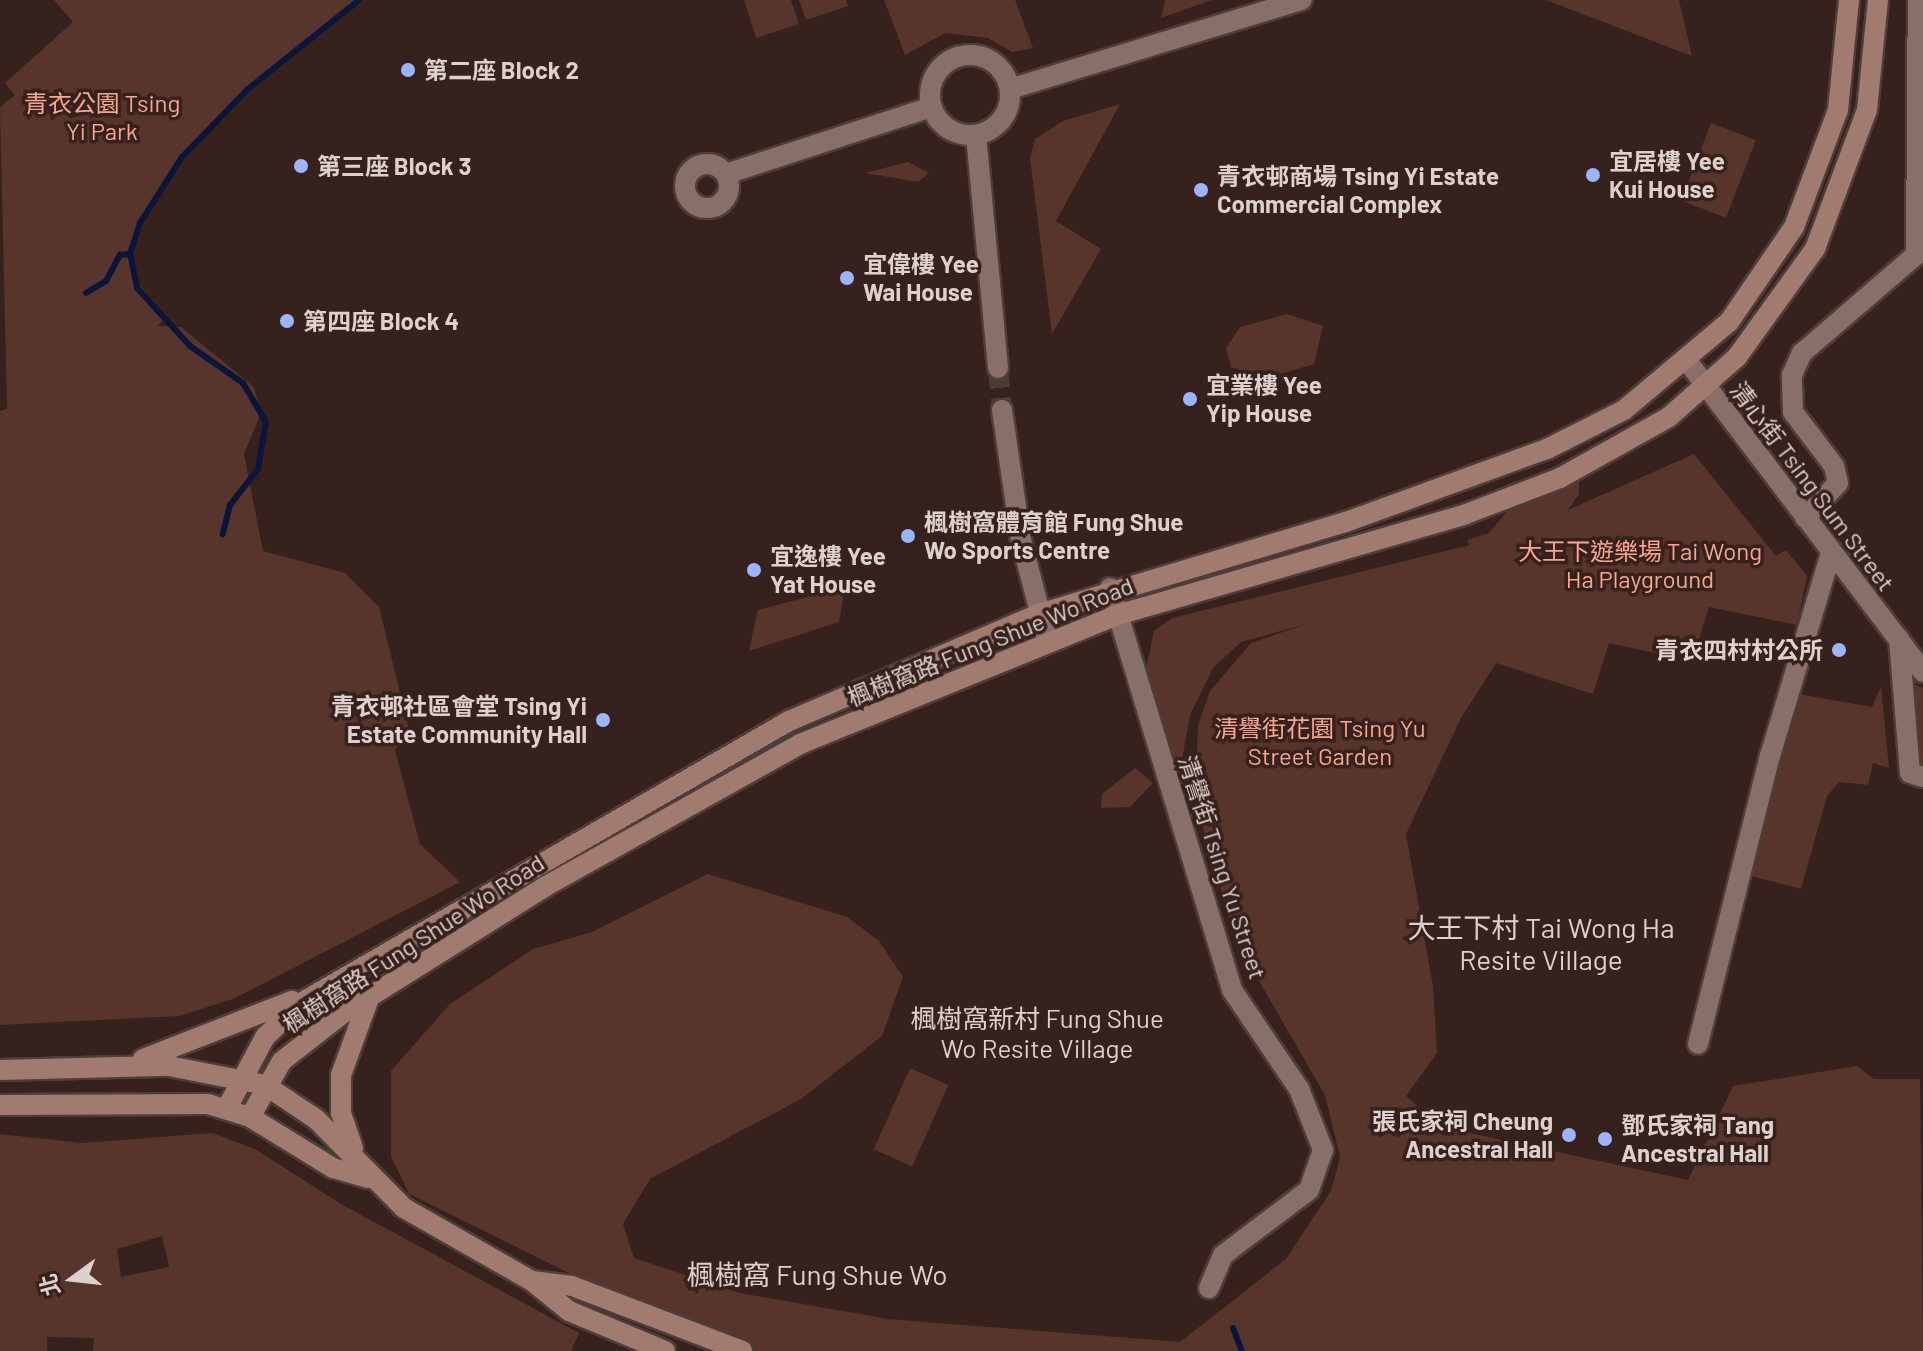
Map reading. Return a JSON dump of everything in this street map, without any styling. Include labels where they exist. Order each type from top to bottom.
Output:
[{"type":"main road","name":"楓樹窩路 Fung Shue Wo Road","points":[[227,1108],[240,1077],[277,1022],[336,982],[789,721],[1039,614],[1110,588],[1346,522],[1547,449],[1624,410],[1688,362],[1759,283],[1819,171],[1838,110],[1849,0]]},
{"type":"main road","name":"楓樹窩路 Fung Shue Wo Road","points":[[250,1117],[265,1085],[295,1048],[373,994],[546,886],[800,744],[1117,615],[1466,514],[1547,484],[1632,442],[1705,388],[1781,304],[1846,182],[1867,110],[1878,0]]},
{"type":"main road","points":[[124,1065],[336,982]]},
{"type":"main road","points":[[368,1178],[348,1138],[340,1089],[343,1054],[373,994]]},
{"type":"main road","points":[[0,1070],[124,1065],[240,1077],[265,1085],[316,1119],[368,1178],[468,1249],[532,1281],[569,1311],[665,1351]]},
{"type":"main road","points":[[0,1105],[186,1101],[227,1108],[250,1117],[333,1168],[368,1178]]},
{"type":"main road","points":[[532,1281],[572,1286],[742,1351]]},
{"type":"street","points":[[1010,89],[1302,0]]},
{"type":"street","points":[[1805,518],[1838,483],[1793,412],[1792,375],[1802,353],[1916,255],[1918,0]]},
{"type":"street","points":[[958,56],[991,61],[1010,89],[1006,114],[976,135],[944,126],[931,107],[932,80],[958,56]]},
{"type":"street","points":[[726,174],[931,107]]},
{"type":"street","points":[[976,135],[998,368]]},
{"type":"street","name":"清心街 Tsing Sum Street","points":[[1688,362],[1923,672]]},
{"type":"street","points":[[1002,410],[1039,614],[1048,643]]},
{"type":"street","points":[[1698,1044],[1770,756],[1831,553]]},
{"type":"street","name":"清譽街 Tsing Yu Street","points":[[1110,588],[1232,990],[1299,1089],[1323,1150],[1309,1190],[1223,1255],[1209,1288]]},
{"type":"street","points":[[1899,639],[1910,773],[1923,777]]},
{"type":"green space","name":"青衣公園 Tsing Yi Park","points":[[54,0],[359,0],[248,89],[182,157],[135,235],[131,273],[164,318],[158,326],[181,327],[254,387],[261,413],[244,454],[263,551],[345,573],[379,607],[409,729],[395,750],[420,844],[460,882],[233,999],[179,1016],[0,1025],[0,411],[7,409],[0,107],[15,95],[5,83],[73,22]]},
{"type":"green space","points":[[744,0],[791,0],[799,24],[756,38]]},
{"type":"green space","points":[[799,0],[846,0],[848,6],[806,20]]},
{"type":"green space","points":[[884,0],[1015,0],[1033,48],[1012,52],[988,38],[945,33],[905,55]]},
{"type":"green space","points":[[1165,0],[1212,0],[1161,18]]},
{"type":"green space","points":[[1546,0],[1679,0],[1692,56]]},
{"type":"green space","points":[[1120,104],[1056,221],[1101,249],[1052,334],[1030,158],[1035,139],[1063,121]]},
{"type":"green space","points":[[1711,123],[1756,140],[1726,218],[1681,200]]},
{"type":"green space","points":[[908,162],[929,173],[918,182],[865,173]]},
{"type":"green space","points":[[1287,314],[1323,326],[1314,364],[1267,378],[1231,367],[1226,348],[1240,327]]},
{"type":"green space","points":[[1694,454],[1776,556],[1786,550],[1807,576],[1797,625],[1709,607],[1692,661],[1609,643],[1593,694],[1496,663],[1461,718],[1406,834],[1433,986],[1437,1053],[1406,1096],[1442,1127],[1688,1180],[1733,1086],[1857,1066],[1874,1079],[1920,1079],[1923,1351],[756,1351],[646,1311],[409,1194],[391,1156],[391,1071],[450,1004],[533,949],[592,932],[708,874],[847,917],[879,941],[903,977],[882,1036],[801,1099],[650,1179],[623,1224],[634,1258],[740,1293],[888,1319],[1180,1342],[1286,1259],[1331,1191],[1340,1157],[1325,1095],[1237,943],[1195,801],[1198,726],[1210,691],[1251,643],[1306,624],[1241,642],[1213,668],[1190,715],[1178,782],[1146,669],[1154,631],[1172,618],[1470,545],[1467,540],[1489,533],[1514,503],[1579,474],[1579,494],[1568,510]]},
{"type":"green space","points":[[845,587],[839,622],[749,651],[758,610]]},
{"type":"green space","points":[[1911,683],[1923,688],[1923,767],[1918,759]]},
{"type":"green space","points":[[1881,686],[1889,768],[1873,763],[1868,785],[1839,782],[1827,796],[1801,889],[1747,875],[1793,693],[1872,707]]},
{"type":"green space","points":[[1135,768],[1153,783],[1130,807],[1101,808],[1102,794]]},
{"type":"green space","points":[[910,1068],[948,1085],[912,1166],[874,1149]]},
{"type":"green space","points":[[212,1133],[255,1149],[341,1204],[579,1333],[571,1351],[93,1351],[94,1338],[47,1337],[47,1351],[0,1351],[0,1134],[82,1143]],"holes":[[[162,1236],[169,1267],[121,1277],[117,1249]]]},
{"type":"waterway","points":[[86,293],[106,281],[120,255],[130,254],[140,223],[182,157],[248,89],[359,0]]},
{"type":"waterway","points":[[130,254],[137,288],[190,346],[243,383],[266,422],[258,469],[230,505],[223,534]]},
{"type":"waterway","points":[[1233,1328],[1242,1351]]},
{"type":"tunnel","points":[[998,368],[1002,410]]},
{"type":"place","name":"第二座 Block 2","points":[[408,70]]},
{"type":"place","name":"第三座 Block 3","points":[[301,166]]},
{"type":"place","name":"宜居樓 Yee Kui House","points":[[1593,175]]},
{"type":"place","name":"青衣邨商場 Tsing Yi Estate Commercial Complex","points":[[1201,190]]},
{"type":"place","name":"宜偉樓 Yee Wai House","points":[[847,278]]},
{"type":"place","name":"第四座 Block 4","points":[[287,321]]},
{"type":"place","name":"宜業樓 Yee Yip House","points":[[1190,399]]},
{"type":"place","name":"楓樹窩體育館 Fung Shue Wo Sports Centre","points":[[908,536]]},
{"type":"place","name":"宜逸樓 Yee Yat House","points":[[754,570]]},
{"type":"place","name":"青衣四村村公所","points":[[1839,650]]},
{"type":"place","name":"青衣邨社區會堂 Tsing Yi Estate Community Hall","points":[[603,720]]},
{"type":"place","name":"張氏家祠 Cheung Ancestral Hall","points":[[1569,1135]]},
{"type":"place","name":"鄧氏家祠 Tang Ancestral Hall","points":[[1605,1139]]},
{"type":"district","name":"大王下村 Tai Wong Ha Resite Village","points":[[1541,943]]},
{"type":"district","name":"楓樹窩新村 Fung Shue Wo Resite Village","points":[[1037,1033]]},
{"type":"district","name":"楓樹窩 Fung Shue Wo","points":[[817,1274]]},
{"type":"park label","name":"大王下遊樂場 Tai Wong Ha Playground","points":[[1640,565]]},
{"type":"park label","name":"清譽街花園 Tsing Yu Street Garden","points":[[1320,742]]}]
